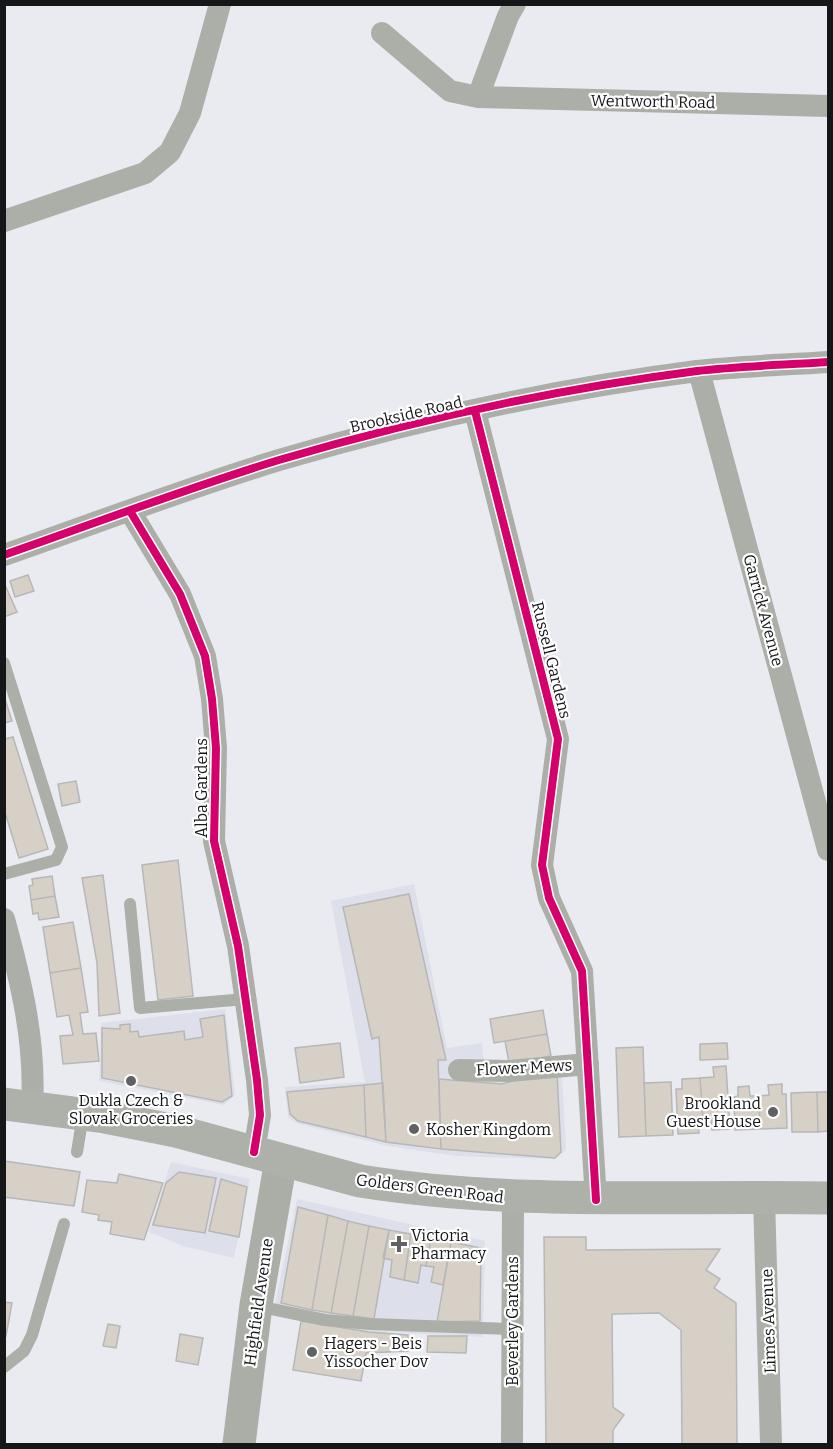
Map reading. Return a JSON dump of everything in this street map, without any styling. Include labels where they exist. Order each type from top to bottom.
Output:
[{"type":"main road","name":"Golders Green Road","points":[[18,1106],[83,1114],[176,1131],[369,1182],[513,1198],[596,1200],[828,1198]]},
{"type":"street","points":[[4,221],[145,173],[170,152],[190,113],[220,4]]},
{"type":"street","points":[[478,97],[508,16],[515,4]]},
{"type":"street","name":"Wentworth Road","points":[[382,33],[450,91],[478,97],[828,106]]},
{"type":"street","name":"Brookside Road","points":[[4,555],[195,487],[280,460],[398,428],[589,387],[699,371],[828,362]]},
{"type":"street","name":"Garrick Avenue","points":[[699,371],[828,850]]},
{"type":"street","name":"Russell Gardens","points":[[476,411],[558,740],[542,865],[549,898],[582,971],[596,1200]]},
{"type":"street","name":"Alba Gardens","points":[[130,511],[180,594],[205,656],[212,699],[216,748],[214,841],[246,999],[260,1115],[268,1156]]},
{"type":"street","points":[[4,920],[24,992],[34,1081],[18,1106]]},
{"type":"street","name":"Flower Mews","points":[[459,1070],[509,1071],[588,1064]]},
{"type":"street","name":"Highfield Avenue","points":[[238,1444],[256,1305],[268,1156]]},
{"type":"street","name":"Limes Avenue","points":[[764,1197],[771,1444]]},
{"type":"street","name":"Beverley Gardens","points":[[512,1444],[513,1198]]},
{"type":"lane","points":[[4,663],[62,848],[56,860],[4,874]]},
{"type":"lane","points":[[130,904],[140,1008],[246,999]]},
{"type":"lane","points":[[77,1152],[83,1114]]},
{"type":"lane","points":[[4,1367],[24,1352],[32,1335],[64,1224]]},
{"type":"lane","points":[[256,1305],[325,1320],[370,1324],[512,1329]]},
{"type":"shaded area","points":[[414,884],[447,1048],[482,1043],[484,1064],[561,1056],[566,1150],[554,1159],[455,1156],[388,1146],[296,1123],[288,1117],[285,1087],[365,1082],[331,901]]},
{"type":"shaded area","points":[[225,1009],[235,1095],[224,1105],[99,1081],[101,1023]]},
{"type":"shaded area","points":[[171,1162],[250,1179],[234,1258],[183,1246],[149,1232]]},
{"type":"shaded area","points":[[297,1199],[485,1241],[483,1337],[365,1331],[273,1314]]},
{"type":"building","points":[[28,575],[34,591],[15,597],[10,581]]},
{"type":"building","points":[[6,587],[17,612],[4,617],[4,588]]},
{"type":"building","points":[[4,696],[12,721],[4,723]]},
{"type":"building","points":[[4,737],[5,739],[13,737],[48,849],[19,858],[4,809]]},
{"type":"building","points":[[76,781],[80,802],[62,806],[58,784]]},
{"type":"building","points":[[178,860],[193,996],[158,1000],[142,865]]},
{"type":"building","points":[[103,875],[120,1013],[99,1016],[97,963],[82,878]]},
{"type":"building","points":[[52,876],[55,896],[31,900],[29,886],[33,885],[32,879]]},
{"type":"building","points":[[409,894],[446,1060],[438,1060],[441,1149],[386,1142],[379,1037],[372,1039],[343,907]]},
{"type":"building","points":[[55,896],[59,917],[39,920],[38,913],[33,914],[31,900]]},
{"type":"building","points":[[73,922],[81,968],[50,973],[43,927]]},
{"type":"building","points":[[81,968],[88,1012],[80,1013],[83,1034],[96,1033],[99,1061],[63,1064],[60,1036],[73,1035],[69,1015],[57,1017],[50,973]]},
{"type":"building","points":[[543,1010],[547,1034],[494,1043],[490,1019]]},
{"type":"building","points":[[224,1015],[232,1096],[222,1102],[102,1078],[102,1028],[120,1029],[120,1025],[130,1024],[130,1032],[138,1031],[139,1037],[184,1031],[185,1040],[203,1037],[200,1019]]},
{"type":"building","points":[[547,1034],[551,1056],[509,1063],[505,1041]]},
{"type":"building","points":[[340,1043],[344,1077],[300,1083],[295,1048]]},
{"type":"building","points":[[727,1043],[728,1059],[700,1060],[700,1044]]},
{"type":"building","points":[[643,1047],[646,1136],[619,1137],[616,1048]]},
{"type":"building","points":[[726,1066],[730,1129],[712,1130],[711,1120],[703,1120],[700,1078],[714,1077],[713,1067]]},
{"type":"building","points":[[557,1073],[561,1152],[555,1158],[441,1149],[439,1079],[502,1084],[537,1074]]},
{"type":"building","points":[[700,1078],[703,1120],[698,1121],[699,1133],[678,1134],[676,1089],[682,1089],[682,1079]]},
{"type":"building","points":[[671,1082],[673,1135],[646,1136],[644,1083]]},
{"type":"building","points":[[383,1083],[386,1142],[366,1137],[364,1085]]},
{"type":"building","name":"Brookland Guest House","points":[[782,1084],[782,1094],[786,1094],[787,1128],[760,1129],[759,1096],[769,1095],[768,1085]]},
{"type":"building","points":[[364,1085],[366,1137],[298,1121],[290,1114],[287,1092]]},
{"type":"building","points":[[749,1086],[750,1096],[759,1096],[760,1129],[735,1130],[734,1097],[738,1096],[738,1087]]},
{"type":"building","points":[[817,1092],[828,1092],[828,1131],[818,1132]]},
{"type":"building","points":[[817,1092],[818,1132],[792,1132],[791,1093]]},
{"type":"building","points":[[4,1161],[80,1172],[74,1206],[4,1197]]},
{"type":"building","points":[[179,1172],[216,1178],[205,1233],[153,1225],[166,1183]]},
{"type":"building","points":[[119,1174],[163,1183],[144,1240],[110,1234],[112,1222],[98,1220],[99,1215],[82,1212],[87,1180],[117,1183]]},
{"type":"building","points":[[221,1179],[247,1187],[239,1237],[209,1231]]},
{"type":"building","points":[[298,1207],[328,1215],[312,1310],[281,1303]]},
{"type":"building","points":[[328,1215],[348,1221],[331,1313],[312,1310]]},
{"type":"building","points":[[348,1221],[369,1226],[353,1316],[331,1313]]},
{"type":"building","points":[[369,1226],[389,1230],[374,1319],[353,1316]]},
{"type":"building","points":[[389,1230],[411,1234],[404,1280],[390,1277],[392,1260],[383,1258]]},
{"type":"building","points":[[411,1234],[431,1238],[426,1266],[421,1265],[418,1283],[404,1280]]},
{"type":"building","points":[[544,1237],[586,1237],[586,1250],[720,1249],[706,1270],[720,1279],[714,1288],[736,1303],[737,1444],[682,1444],[681,1330],[659,1313],[612,1314],[613,1407],[624,1415],[613,1430],[613,1444],[546,1444]]},
{"type":"building","points":[[431,1238],[451,1242],[443,1285],[431,1282],[434,1267],[426,1266]]},
{"type":"building","points":[[451,1242],[481,1248],[480,1321],[437,1322]]},
{"type":"building","points":[[4,1302],[12,1303],[6,1336],[4,1336]]},
{"type":"building","points":[[301,1321],[369,1332],[408,1335],[408,1351],[366,1353],[361,1381],[293,1370]]},
{"type":"building","points":[[108,1324],[120,1326],[116,1348],[103,1346]]},
{"type":"building","points":[[180,1334],[203,1338],[198,1365],[176,1361]]},
{"type":"building","points":[[428,1336],[467,1336],[466,1353],[427,1352]]},
{"type":"cycle path","points":[[4,555],[279,460],[434,419],[486,407],[644,378],[713,369],[828,362]]},
{"type":"cycle path","points":[[475,411],[558,739],[542,865],[549,898],[582,971],[596,1200]]},
{"type":"cycle path","points":[[130,511],[180,594],[205,656],[212,699],[216,748],[214,841],[238,946],[257,1080],[260,1115],[254,1152]]},
{"type":"place","name":"Dukla Czech & Slovak Groceries","points":[[131,1081]]},
{"type":"place","name":"Brookland Guest House","points":[[773,1112]]},
{"type":"place","name":"Kosher Kingdom","points":[[414,1129]]},
{"type":"place","name":"Victoria Pharmacy","points":[[399,1244]]},
{"type":"place","name":"Hagers - Beis Yissocher Dov","points":[[312,1352]]}]
